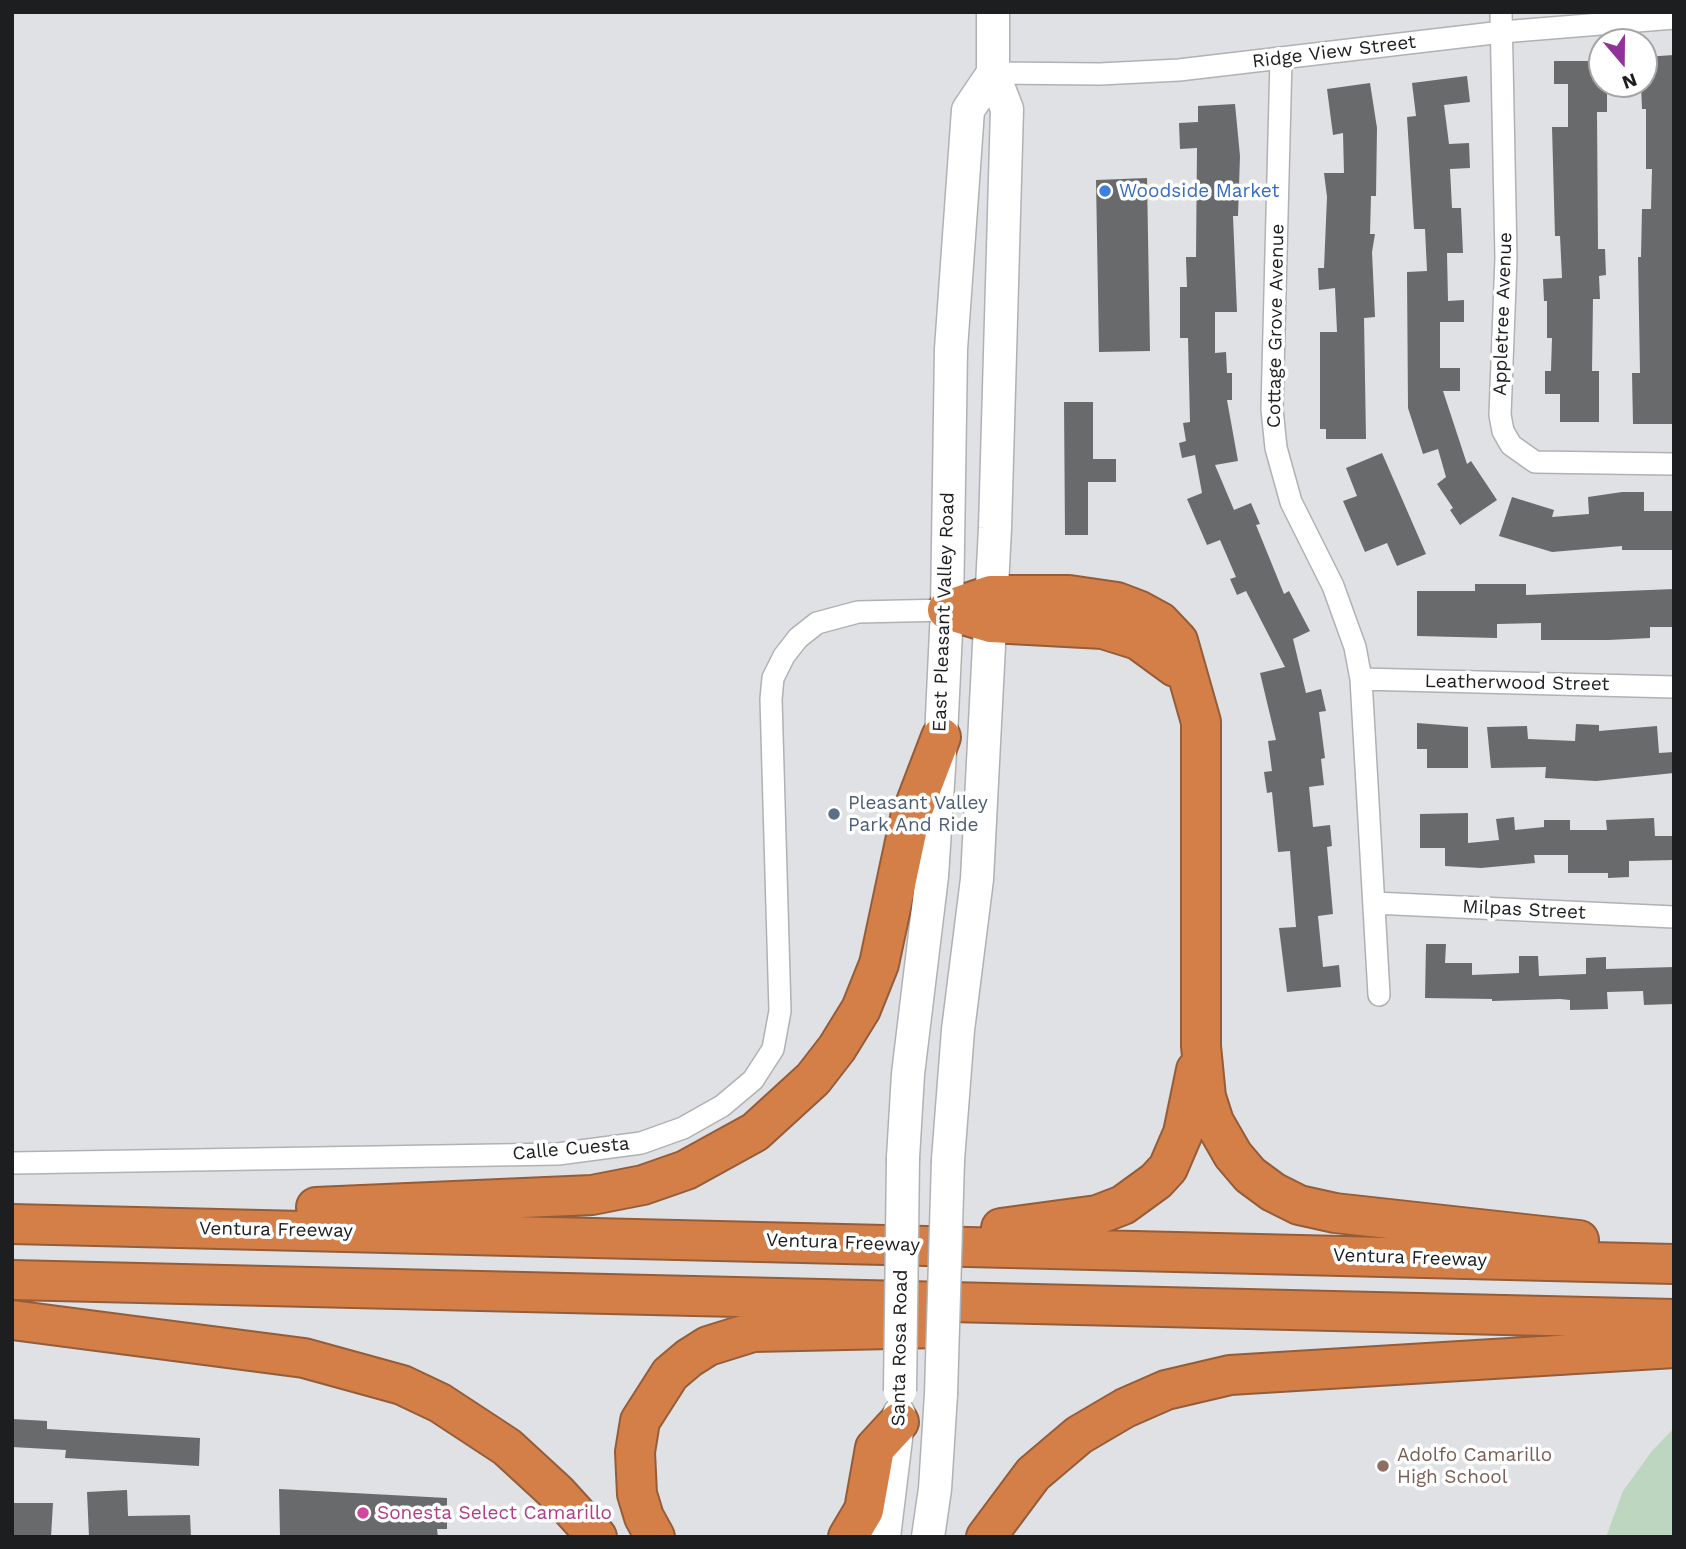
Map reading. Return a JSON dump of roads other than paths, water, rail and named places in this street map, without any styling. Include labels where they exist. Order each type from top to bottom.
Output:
[{"type":"highway","points":[[947,610],[991,609],[1103,629],[1138,640],[1188,676],[1201,722],[1203,749],[1200,1046],[1206,1097],[1214,1122],[1233,1155],[1250,1175],[1290,1201],[1335,1213],[1606,1243],[1671,1264]]},
{"type":"highway","points":[[76,1226],[313,1207],[592,1195],[643,1185],[687,1170],[722,1153],[755,1132],[813,1079],[837,1048],[861,1009],[879,964],[910,818],[941,737]]},
{"type":"highway","points":[[818,1241],[1032,1225],[1097,1215],[1123,1205],[1156,1181],[1176,1153],[1184,1133],[1200,1046]]},
{"type":"highway","name":"Ventura Freeway","points":[[12,1224],[818,1241],[1671,1264]]},
{"type":"highway","points":[[12,1280],[1674,1319]]},
{"type":"highway","points":[[655,1537],[644,1517],[637,1494],[635,1452],[640,1421],[670,1374],[708,1346],[753,1332],[972,1327],[1187,1308]]},
{"type":"highway","points":[[12,1320],[304,1358],[402,1385],[440,1403],[507,1447],[557,1493],[597,1537]]},
{"type":"highway","points":[[986,1537],[1033,1474],[1079,1435],[1125,1408],[1166,1390],[1230,1375],[1674,1348]]},
{"type":"highway","points":[[848,1537],[864,1510],[875,1448],[900,1407]]},
{"type":"main road","points":[[991,609],[1007,109],[993,73],[993,12]]},
{"type":"main road","name":"East Pleasant Valley Road","points":[[903,1157],[910,1050],[932,876],[941,737],[947,610],[951,349],[968,110],[993,73]]},
{"type":"main road","name":"Santa Rosa Road","points":[[928,1537],[935,1489],[941,1394],[953,1078],[977,879],[991,609]]},
{"type":"main road","name":"Santa Rosa Road","points":[[884,1537],[900,1407],[903,1157]]},
{"type":"street","name":"Ridge View Street","points":[[993,73],[1100,74],[1281,60],[1502,22],[1674,18]]},
{"type":"street","name":"Appletree Avenue","points":[[1502,22],[1506,258],[1500,415],[1503,431],[1511,445],[1535,462],[1674,464]]},
{"type":"street","name":"Cottage Grove Avenue","points":[[1281,60],[1272,409],[1276,447],[1292,502],[1345,614],[1361,679],[1379,995]]},
{"type":"street","name":"Calle Cuesta","points":[[12,1163],[558,1154],[641,1143],[683,1128],[722,1106],[753,1080],[773,1049],[780,1011],[771,699],[774,678],[798,638],[817,624],[858,612],[947,610]]},
{"type":"street","name":"Leatherwood Street","points":[[1361,679],[1674,687]]},
{"type":"street","name":"Milpas Street","points":[[1374,903],[1674,917]]},
{"type":"place","name":"Woodside Market","points":[[1105,191]]},
{"type":"place","name":"Pleasant Valley Park And Ride","points":[[834,814]]},
{"type":"place","name":"Adolfo Camarillo High School","points":[[1383,1466]]},
{"type":"place","name":"Sonesta Select Camarillo","points":[[363,1513]]}]
